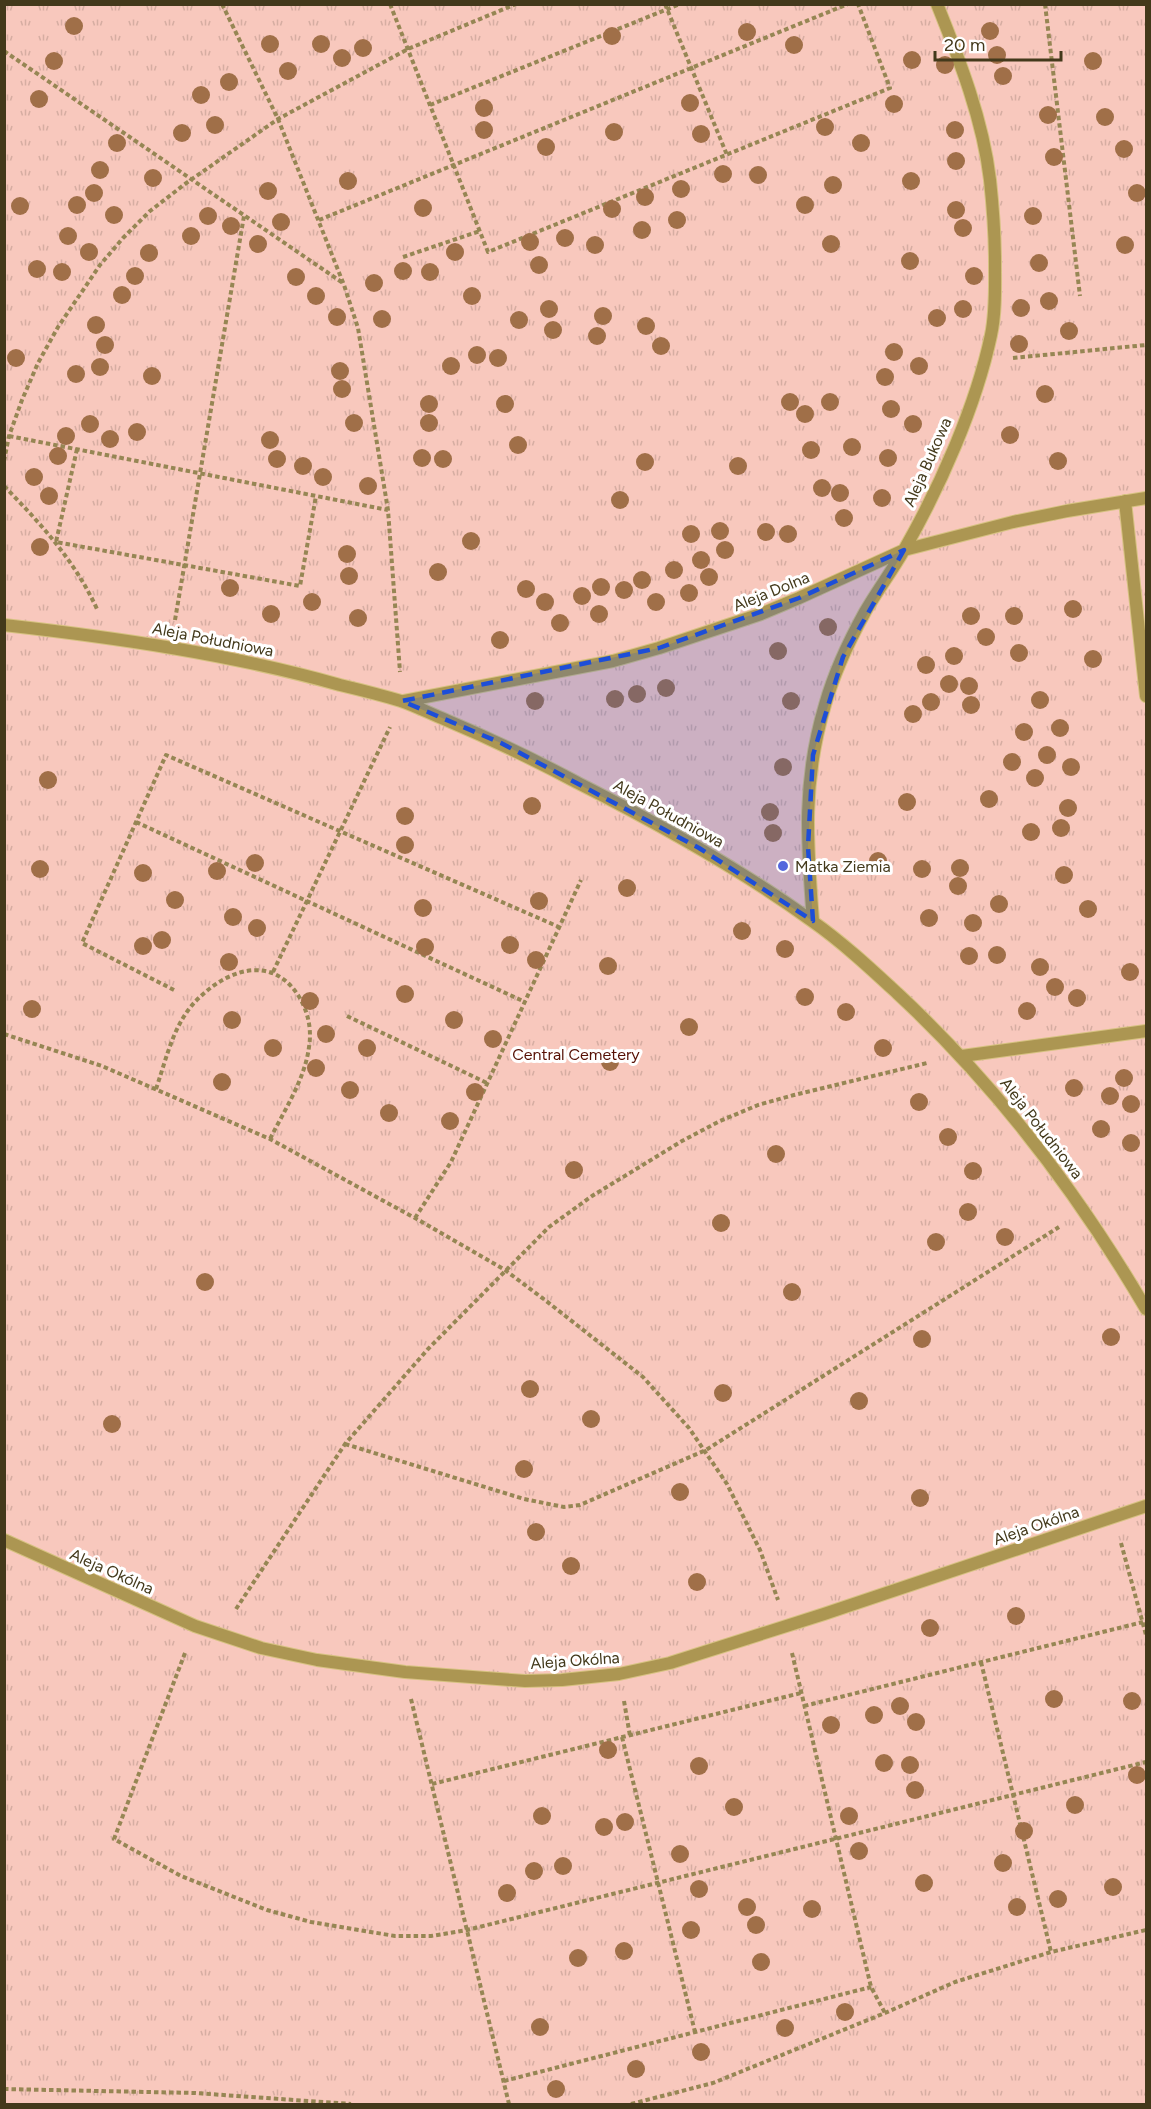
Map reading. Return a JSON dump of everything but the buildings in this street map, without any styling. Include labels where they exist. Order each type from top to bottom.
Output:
[{"type":"street","name":"Aleja Bukowa","points":[[813,921],[807,847],[808,796],[813,755],[825,704],[843,657],[866,612],[904,550],[933,492],[962,427],[991,333],[995,289],[995,237],[990,178],[962,66],[937,4]]},
{"type":"street","name":"Aleja Dolna","points":[[402,701],[613,661],[659,648],[780,606],[904,550],[1013,522],[1146,498]]},
{"type":"street","points":[[1125,501],[1146,694]]},
{"type":"street","name":"Aleja Południowa","points":[[4,625],[107,637],[214,655],[310,676],[402,701],[501,743],[699,848],[813,921],[873,970],[962,1056],[1018,1121],[1084,1211],[1146,1309]]},
{"type":"street","points":[[962,1056],[1146,1031]]},
{"type":"street","name":"Aleja Okólna","points":[[4,1540],[195,1626],[261,1648],[317,1660],[405,1672],[525,1681],[592,1678],[670,1663],[785,1627],[1146,1506]]},
{"type":"path","points":[[222,4],[278,119],[345,285],[358,328],[388,510],[402,701],[273,972]]},
{"type":"path","points":[[390,4],[488,252],[890,88],[858,4]]},
{"type":"path","points":[[4,461],[9,436],[38,363],[58,327],[100,265],[150,211],[278,119],[408,49],[516,4]]},
{"type":"path","points":[[665,4],[727,154]]},
{"type":"path","points":[[430,105],[680,4]]},
{"type":"path","points":[[319,220],[848,4]]},
{"type":"path","points":[[1045,4],[1080,296]]},
{"type":"path","points":[[4,51],[345,285]]},
{"type":"path","points":[[170,647],[244,216]]},
{"type":"path","points":[[403,257],[480,231]]},
{"type":"path","points":[[984,361],[1146,345]]},
{"type":"path","points":[[9,436],[388,510]]},
{"type":"path","points":[[56,542],[77,449]]},
{"type":"path","points":[[4,486],[56,542],[76,568],[101,616],[107,637]]},
{"type":"path","points":[[56,542],[300,586],[316,496]]},
{"type":"path","points":[[174,990],[82,943],[166,756],[559,927]]},
{"type":"path","points":[[136,822],[525,1002]]},
{"type":"path","points":[[415,1218],[451,1162],[581,880]]},
{"type":"path","points":[[156,1089],[182,1018],[201,996],[231,976],[246,971],[273,972],[284,978],[301,1000],[308,1017],[310,1032],[309,1049],[304,1066],[270,1139]]},
{"type":"path","points":[[347,1016],[487,1083]]},
{"type":"path","points":[[4,1035],[102,1066],[270,1139],[415,1218],[505,1270],[643,1377],[668,1403],[706,1450],[727,1484],[760,1550],[776,1592],[871,1987],[885,2013]]},
{"type":"path","points":[[219,1635],[345,1444],[428,1349],[549,1227],[592,1196],[682,1141],[720,1121],[758,1105],[962,1056]]},
{"type":"path","points":[[345,1444],[524,1499],[564,1507],[580,1505],[706,1450],[1084,1211]]},
{"type":"path","points":[[1114,1516],[1146,1635]]},
{"type":"path","points":[[804,1706],[1143,1622]]},
{"type":"path","points":[[195,1626],[114,1839],[190,1880],[267,1910],[311,1922],[395,1936],[431,1936],[467,1930],[1146,1762]]},
{"type":"path","points":[[981,1662],[1051,1952]]},
{"type":"path","points":[[405,1672],[509,2104]]},
{"type":"path","points":[[432,1784],[801,1693]]},
{"type":"path","points":[[622,1737],[695,2032]]},
{"type":"path","points":[[631,2104],[712,2083],[955,1982],[1051,1952],[1146,1930]]},
{"type":"path","points":[[504,2081],[871,1987]]},
{"type":"path","points":[[4,2089],[195,2093],[351,2104]]},
{"type":"highlighted area","points":[[904,550],[843,657],[813,755],[808,847],[813,921],[699,848],[501,743],[402,701],[659,648],[799,598]]},
{"type":"green space","name":"Central Cemetery","points":[[5,5],[1146,5],[1146,2104],[5,2104]]},
{"type":"place","name":"Matka Ziemia","points":[[783,866]]}]
